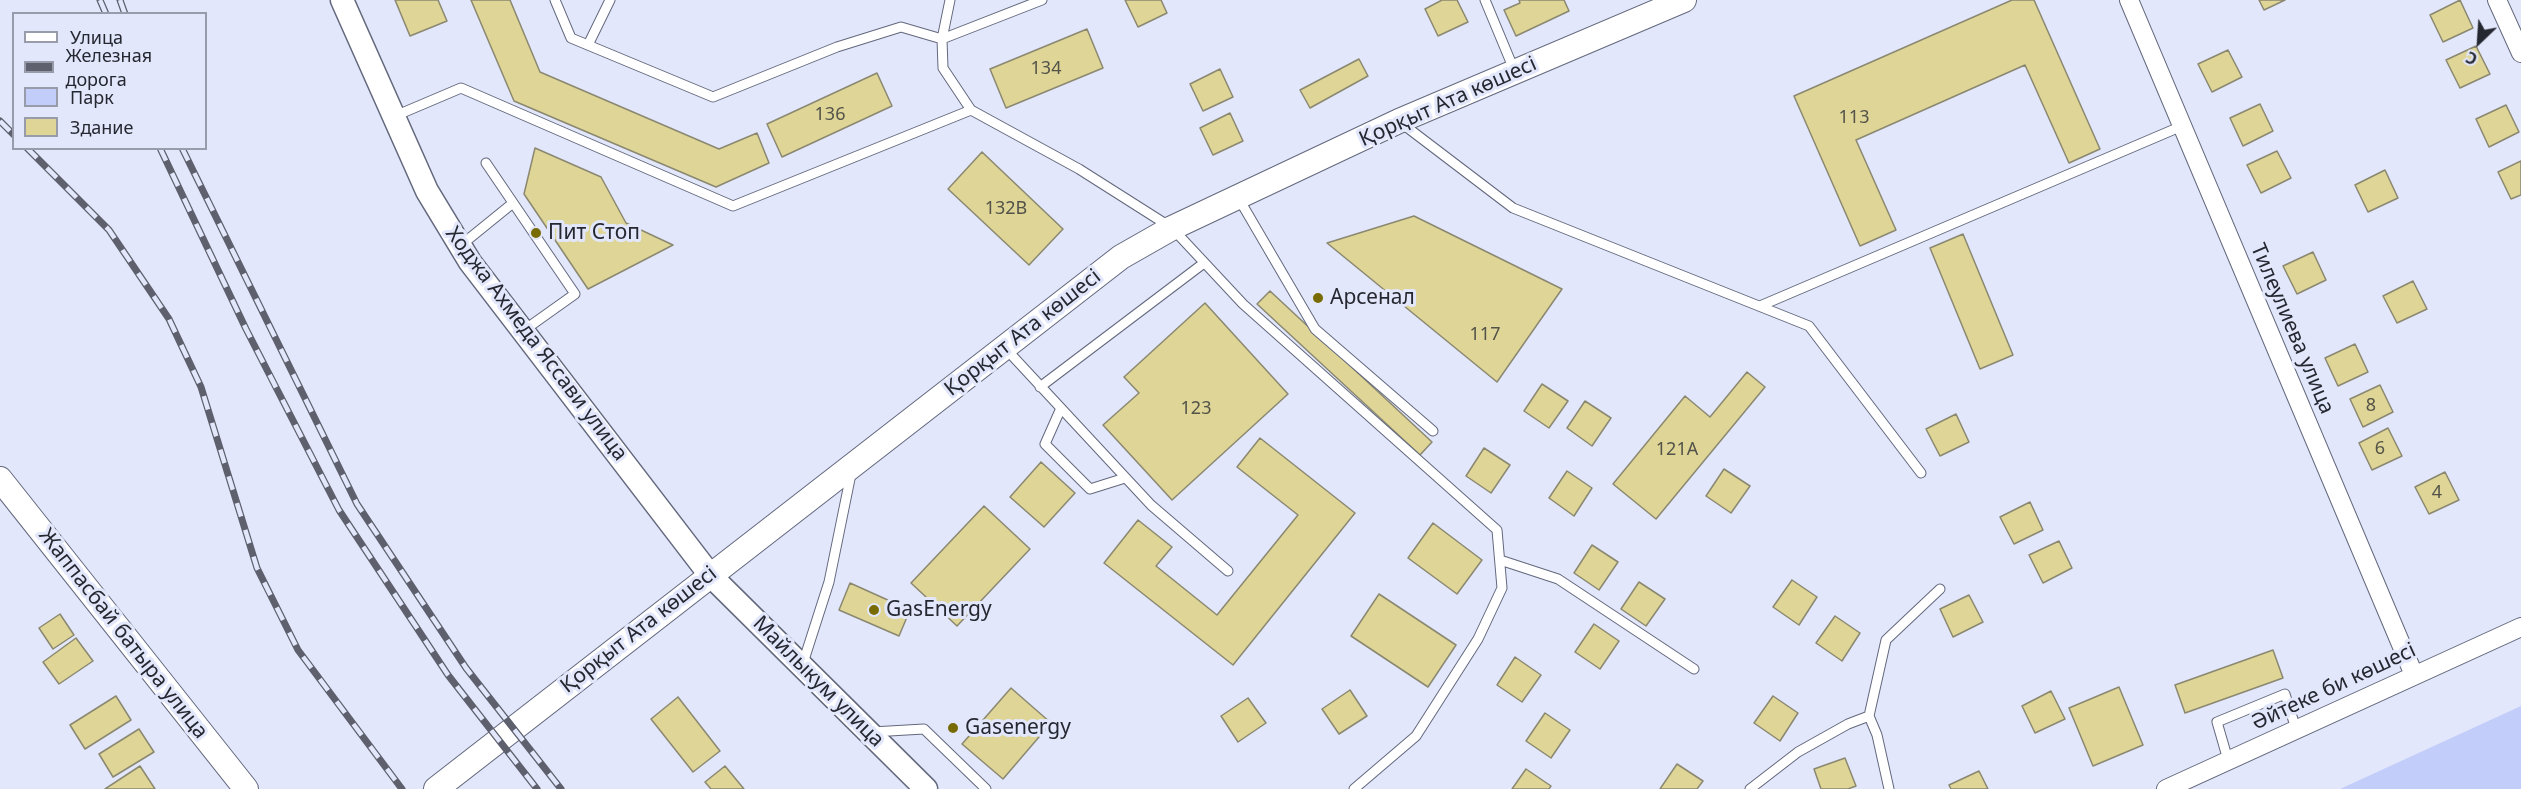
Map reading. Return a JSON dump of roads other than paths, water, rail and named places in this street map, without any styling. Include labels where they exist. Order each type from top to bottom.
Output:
[{"type":"main road","name":"Қорқыт Ата көшесі","points":[[436,789],[1121,257],[1172,228],[1399,121],[1684,0]]},
{"type":"main road","name":"Жаппасбай батыра улица","points":[[0,479],[246,789]]},
{"type":"street","name":"Ходжа Ахмеда Яссави улица","points":[[342,0],[427,191],[460,246],[710,575]]},
{"type":"street","name":"Тилеулиева улица","points":[[2129,0],[2414,675]]},
{"type":"street","points":[[2497,0],[2521,53]]},
{"type":"street","name":"Майлыкум улица","points":[[710,575],[926,789]]},
{"type":"street","name":"Әйтеке би көшесі","points":[[2166,789],[2521,627]]},
{"type":"lane","points":[[555,0],[571,38],[713,97],[837,47],[901,27],[942,39],[1042,0]]},
{"type":"lane","points":[[588,45],[610,0]]},
{"type":"lane","points":[[950,0],[942,39],[943,68],[971,110],[1079,169],[1172,228],[1243,304],[1497,530],[1502,588],[1478,639],[1416,736],[1354,789]]},
{"type":"lane","points":[[1485,0],[1515,72]]},
{"type":"lane","points":[[394,117],[461,88],[733,206],[971,110]]},
{"type":"lane","points":[[1399,121],[1513,208],[1809,326],[1921,473]]},
{"type":"lane","points":[[1760,306],[2182,126]]},
{"type":"lane","points":[[486,163],[575,294],[524,331]]},
{"type":"lane","points":[[1238,197],[1315,329],[1433,431]]},
{"type":"lane","points":[[460,246],[513,203]]},
{"type":"lane","points":[[1041,387],[1204,262]]},
{"type":"lane","points":[[1004,348],[1150,505],[1228,571]]},
{"type":"lane","points":[[1061,408],[1045,444],[1090,489],[1125,478]]},
{"type":"lane","points":[[802,666],[829,582],[852,465]]},
{"type":"lane","points":[[1500,560],[1558,579],[1694,669]]},
{"type":"lane","points":[[1889,789],[1877,735],[1869,716],[1886,640],[1940,589]]},
{"type":"lane","points":[[2228,760],[2217,722],[2285,694],[2296,729]]},
{"type":"lane","points":[[1750,789],[1798,752],[1848,724],[1869,716]]},
{"type":"lane","points":[[869,732],[924,729],[986,789]]},
{"type":"railway","points":[[100,0],[105,12]]},
{"type":"railway","points":[[120,0],[124,12]]},
{"type":"railway","points":[[0,121],[12,133]]},
{"type":"railway","points":[[29,150],[109,230],[169,319],[201,387],[257,568],[298,650],[402,789]]},
{"type":"railway","points":[[161,150],[246,329],[339,510],[448,675],[537,789]]},
{"type":"railway","points":[[183,150],[357,504],[466,668],[561,789]]},
{"type":"place","name":"Пит Стоп","points":[[536,233]]},
{"type":"place","name":"Арсенал","points":[[1318,298]]},
{"type":"place","name":"GasEnergy","points":[[874,610]]},
{"type":"place","name":"Gasenergy","points":[[953,728]]}]
